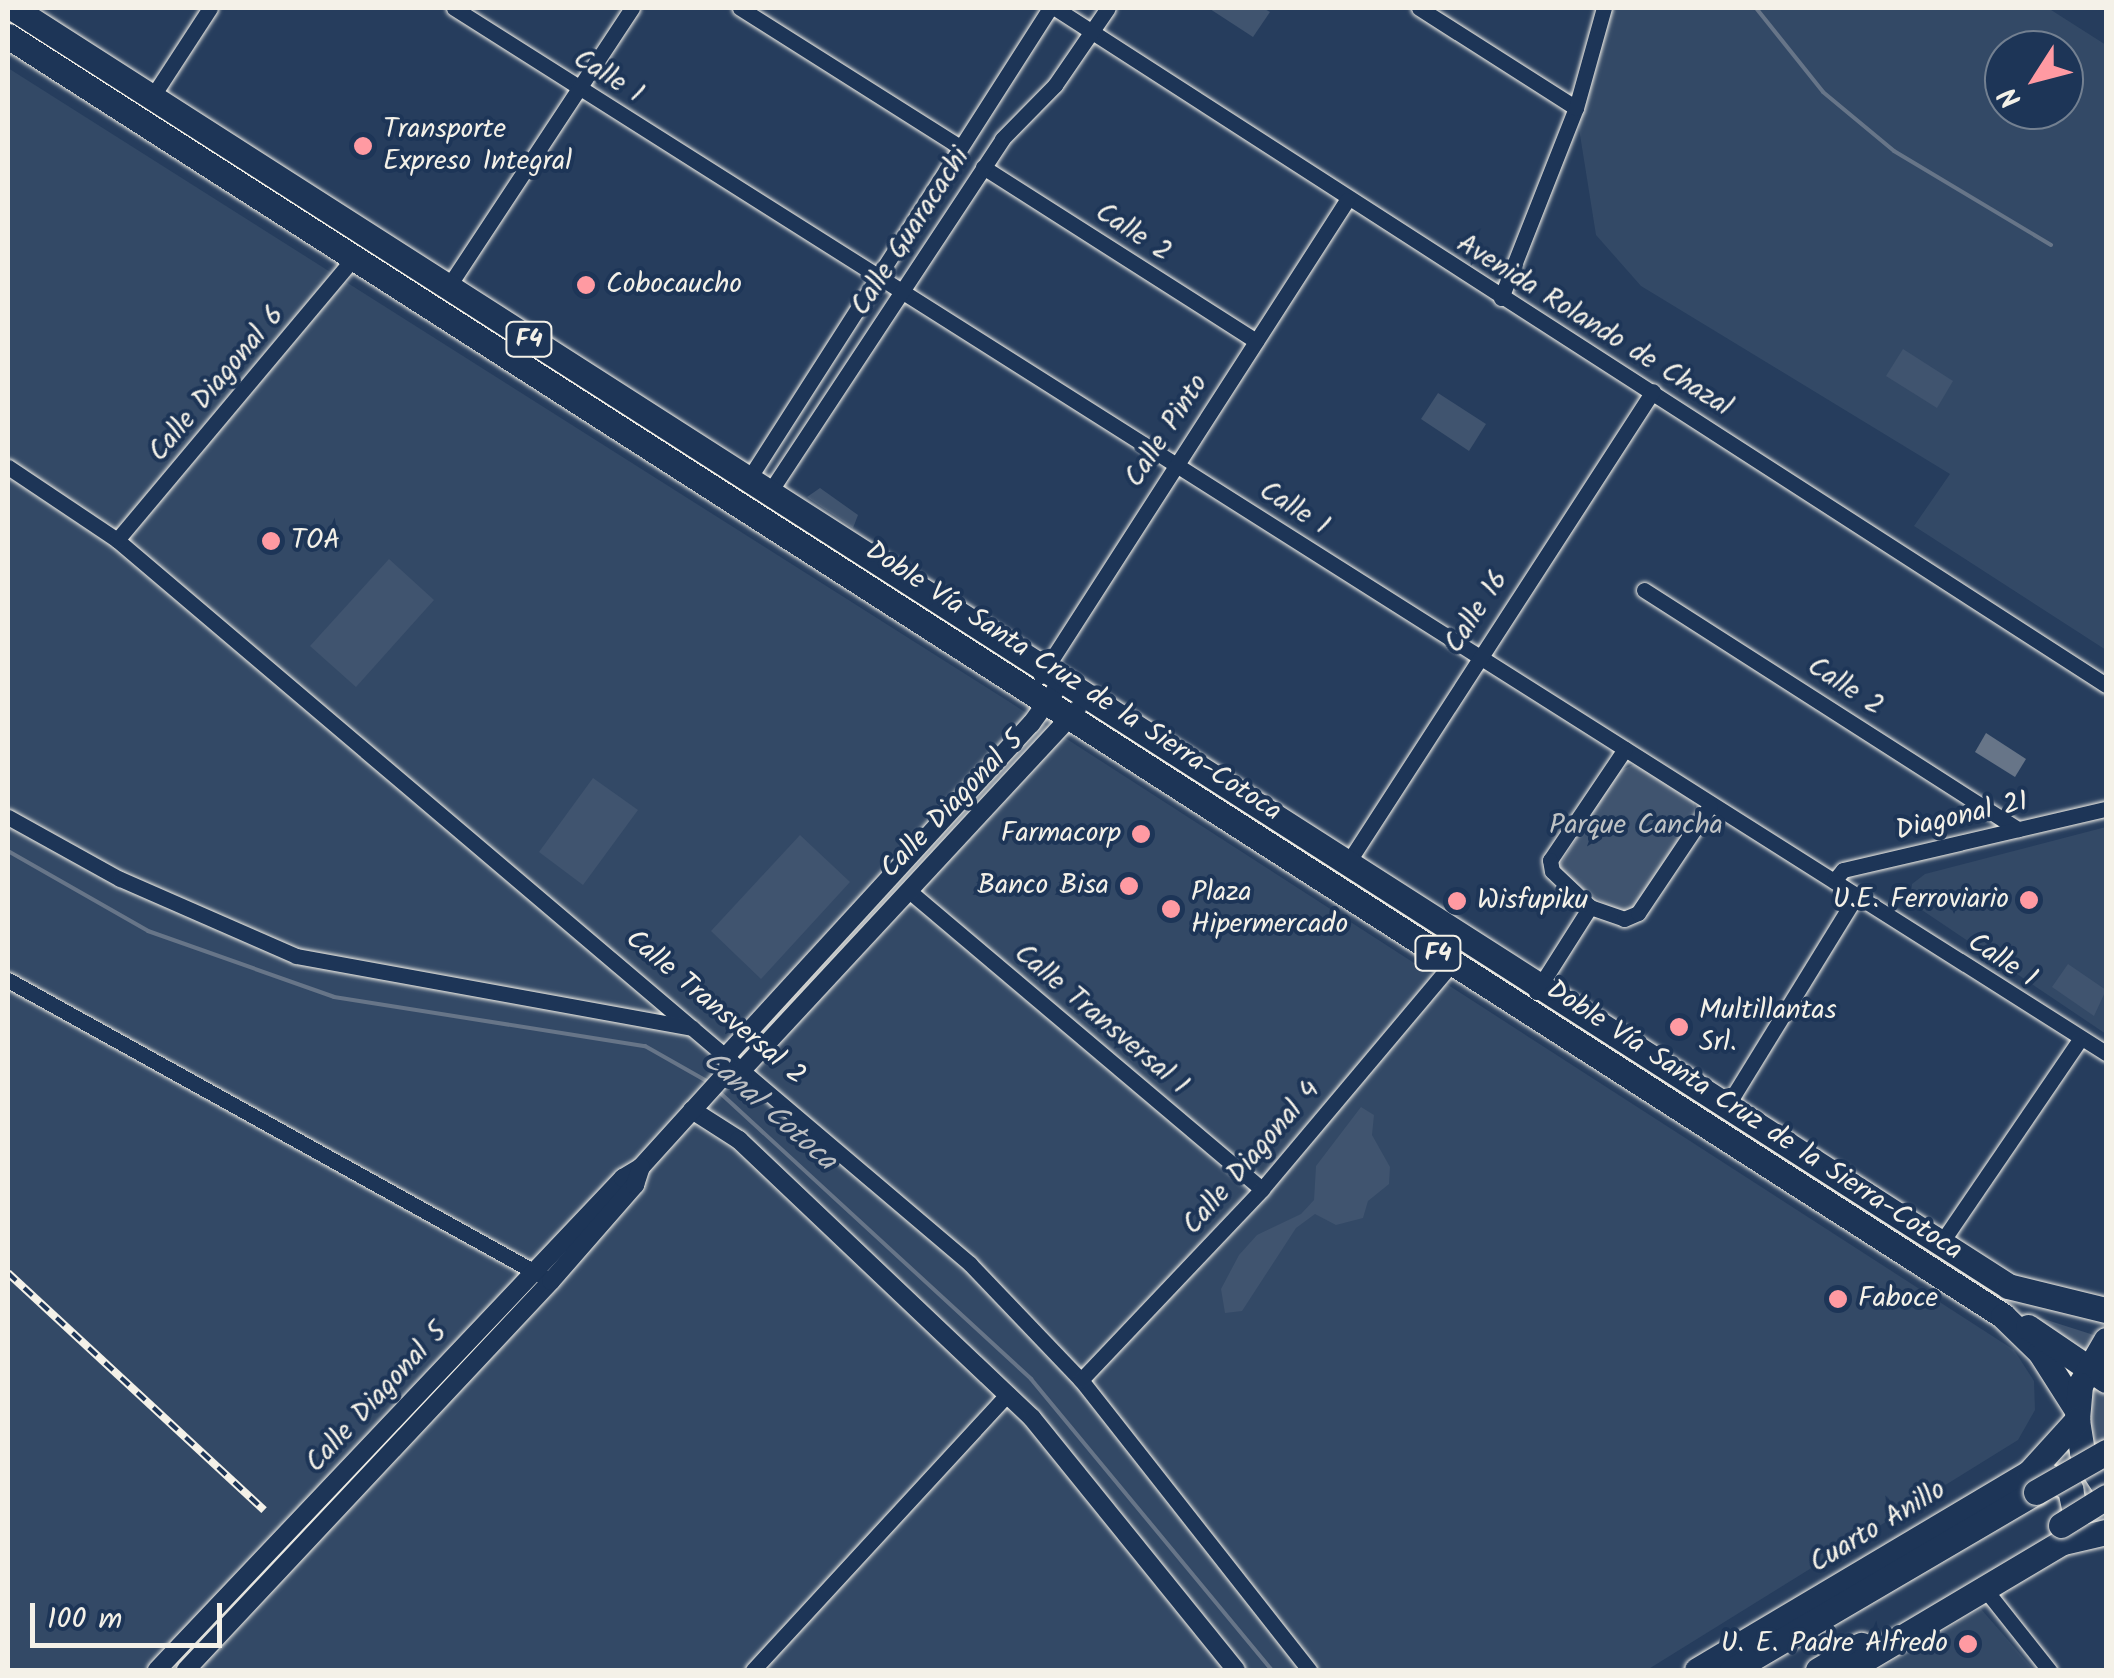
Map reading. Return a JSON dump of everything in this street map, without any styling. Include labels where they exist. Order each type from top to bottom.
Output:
[{"type":"highway","name":"Doble Vía Santa Cruz de la Sierra-Cotoca","points":[[12,8],[759,486],[1452,963],[2003,1316],[2040,1352],[2077,1415]]},
{"type":"highway","name":"Doble Vía Santa Cruz de la Sierra-Cotoca","points":[[8,36],[354,258],[1047,686]]},
{"type":"highway","name":"Doble Vía Santa Cruz de la Sierra-Cotoca","points":[[1079,707],[1268,813],[2008,1286],[2106,1310]]},
{"type":"highway","points":[[2008,1286],[2042,1310],[2106,1336],[2097,1373],[2077,1415]]},
{"type":"highway","points":[[2003,1316],[2037,1330],[2097,1373]]},
{"type":"highway","name":"Cuarto Anillo","points":[[1697,1670],[2033,1483],[2077,1415]]},
{"type":"highway","name":"F4","points":[[2077,1415],[2082,1452],[2106,1488]]},
{"type":"highway","points":[[2033,1483],[2106,1452]]},
{"type":"highway","points":[[1732,1670],[2052,1474],[2070,1489],[2074,1512],[2062,1533]]},
{"type":"highway","points":[[1847,1670],[1984,1588],[2106,1497]]},
{"type":"highway","points":[[1818,1670],[2062,1533],[2106,1532]]},
{"type":"street","points":[[152,97],[210,8]]},
{"type":"street","name":"Calle 1","points":[[454,8],[904,290],[2079,1041],[2106,1053]]},
{"type":"street","points":[[448,287],[632,8]]},
{"type":"street","points":[[740,8],[958,146]]},
{"type":"street","name":"Calle Guaracachi","points":[[759,486],[878,274],[958,146],[1053,8]]},
{"type":"street","name":"Avenida Rolando de Chazal","points":[[1053,8],[2106,685]]},
{"type":"street","name":"Calle Guaracachi","points":[[759,486],[904,290],[983,167],[1108,8]]},
{"type":"street","points":[[1419,8],[1576,108]]},
{"type":"street","points":[[1501,298],[1576,108],[1604,8]]},
{"type":"street","name":"Calle 2","points":[[983,167],[1256,341]]},
{"type":"street","name":"Calle Pinto","points":[[1047,686],[1174,463],[1347,200]]},
{"type":"street","name":"Calle Diagonal 6","points":[[117,540],[354,258]]},
{"type":"street","name":"Calle 16","points":[[1348,864],[1478,655],[1653,391]]},
{"type":"street","name":"Calle Transversal 2","points":[[8,467],[117,540],[697,1028],[731,1066],[970,1264],[1081,1380],[1309,1670]]},
{"type":"street","name":"Calle 2","points":[[1644,590],[2018,829]]},
{"type":"street","name":"Calle Diagonal 5","points":[[450,1377],[534,1269],[623,1178],[641,1168],[731,1066],[1047,686]]},
{"type":"street","name":"Calle Diagonal 5","points":[[731,1066],[908,890],[1079,707]]},
{"type":"street","points":[[1625,749],[1550,860],[1552,871],[1590,907],[1624,920],[1638,914],[1710,806]]},
{"type":"street","name":"Diagonal 21","points":[[1834,882],[1843,870],[2106,809]]},
{"type":"street","points":[[8,817],[120,879],[296,956],[697,1028]]},
{"type":"street","name":"Calle Transversal 1","points":[[908,890],[1262,1190]]},
{"type":"street","points":[[1727,1106],[1856,896]]},
{"type":"street","points":[[1526,1010],[1590,907]]},
{"type":"street","name":"Calle Diagonal 4","points":[[1081,1380],[1262,1190],[1452,963]]},
{"type":"street","points":[[8,980],[552,1281]]},
{"type":"street","points":[[1942,1244],[2079,1041]]},
{"type":"street","points":[[698,1103],[1008,1394],[1236,1670]]},
{"type":"street","name":"Calle Diagonal 5","points":[[157,1670],[450,1377],[552,1281],[635,1185],[641,1168]]},
{"type":"street","points":[[753,1670],[1008,1394]]},
{"type":"street","name":"Calle Diagonal 5","points":[[186,1670],[386,1444]]},
{"type":"street","points":[[1984,1588],[2049,1670]]},
{"type":"shaded area","points":[[1610,8],[2048,8],[2082,30],[1984,30],[1984,130],[2084,130],[2084,31],[2106,45],[2106,650],[1914,526],[1950,474],[1641,286],[1596,235],[1577,116]]},
{"type":"shaded area","points":[[8,68],[1008,701],[2014,1350],[2034,1381],[2035,1410],[2018,1440],[1647,1670],[8,1670]]},
{"type":"shaded area","points":[[1986,733],[2026,759],[2015,777],[1975,752]]},
{"type":"shaded area","points":[[2106,827],[2106,1034],[1910,902],[1912,884],[1925,874]]},
{"type":"shaded area","name":"U. E. Padre Alfredo","points":[[1981,1609],[2034,1670],[1878,1670]]},
{"type":"green space","points":[[1263,8],[1270,12],[1253,37],[1210,9]]},
{"type":"green space","points":[[1903,349],[1953,381],[1937,408],[1886,376]]},
{"type":"green space","points":[[1438,393],[1486,424],[1469,451],[1421,419]]},
{"type":"green space","points":[[820,488],[858,515],[853,528],[807,497]]},
{"type":"green space","points":[[389,559],[434,600],[356,687],[310,646]]},
{"type":"green space","name":"Parque Cancha","points":[[1635,764],[1694,802],[1696,814],[1633,910],[1617,912],[1564,876],[1560,865],[1617,772]]},
{"type":"green space","points":[[593,778],[638,810],[583,885],[539,852]]},
{"type":"green space","points":[[800,835],[850,882],[761,979],[711,931]]},
{"type":"green space","points":[[2068,964],[2106,990],[2094,1016],[2052,987]]},
{"type":"green space","points":[[1361,1107],[1374,1115],[1372,1135],[1390,1167],[1389,1184],[1368,1201],[1363,1218],[1336,1225],[1315,1214],[1296,1228],[1242,1311],[1225,1313],[1221,1289],[1239,1255],[1257,1235],[1301,1214],[1314,1200],[1316,1166]]},
{"type":"green space","points":[[2022,1312],[2100,1337],[2088,1355]]},
{"type":"green space","points":[[2095,1379],[2106,1388],[2106,1476],[2090,1449],[2087,1403]]},
{"type":"waterway","points":[[1756,8],[1823,92],[1894,151],[2051,245]]},
{"type":"waterway","name":"Canal Cotoca","points":[[8,851],[148,931],[334,997],[645,1046],[710,1083]]},
{"type":"waterway","name":"Canal Cotoca","points":[[717,1090],[1031,1379],[1272,1670]]},
{"type":"railway","points":[[8,1273],[264,1510]]},
{"type":"place","name":"Transporte Expreso Integral","points":[[363,146]]},
{"type":"place","name":"Cobocaucho","points":[[586,285]]},
{"type":"place","name":"TOA","points":[[271,541]]},
{"type":"place","name":"Farmacorp","points":[[1141,834]]},
{"type":"place","name":"Banco Bisa","points":[[1129,886]]},
{"type":"place","name":"U.E. Ferroviario","points":[[2029,900]]},
{"type":"place","name":"Wisfupiku","points":[[1457,901]]},
{"type":"place","name":"Plaza Hipermercado","points":[[1171,909]]},
{"type":"place","name":"Multillantas Srl.","points":[[1679,1027]]},
{"type":"place","name":"Faboce","points":[[1838,1299]]},
{"type":"place","name":"U. E. Padre Alfredo","points":[[1968,1644]]}]
